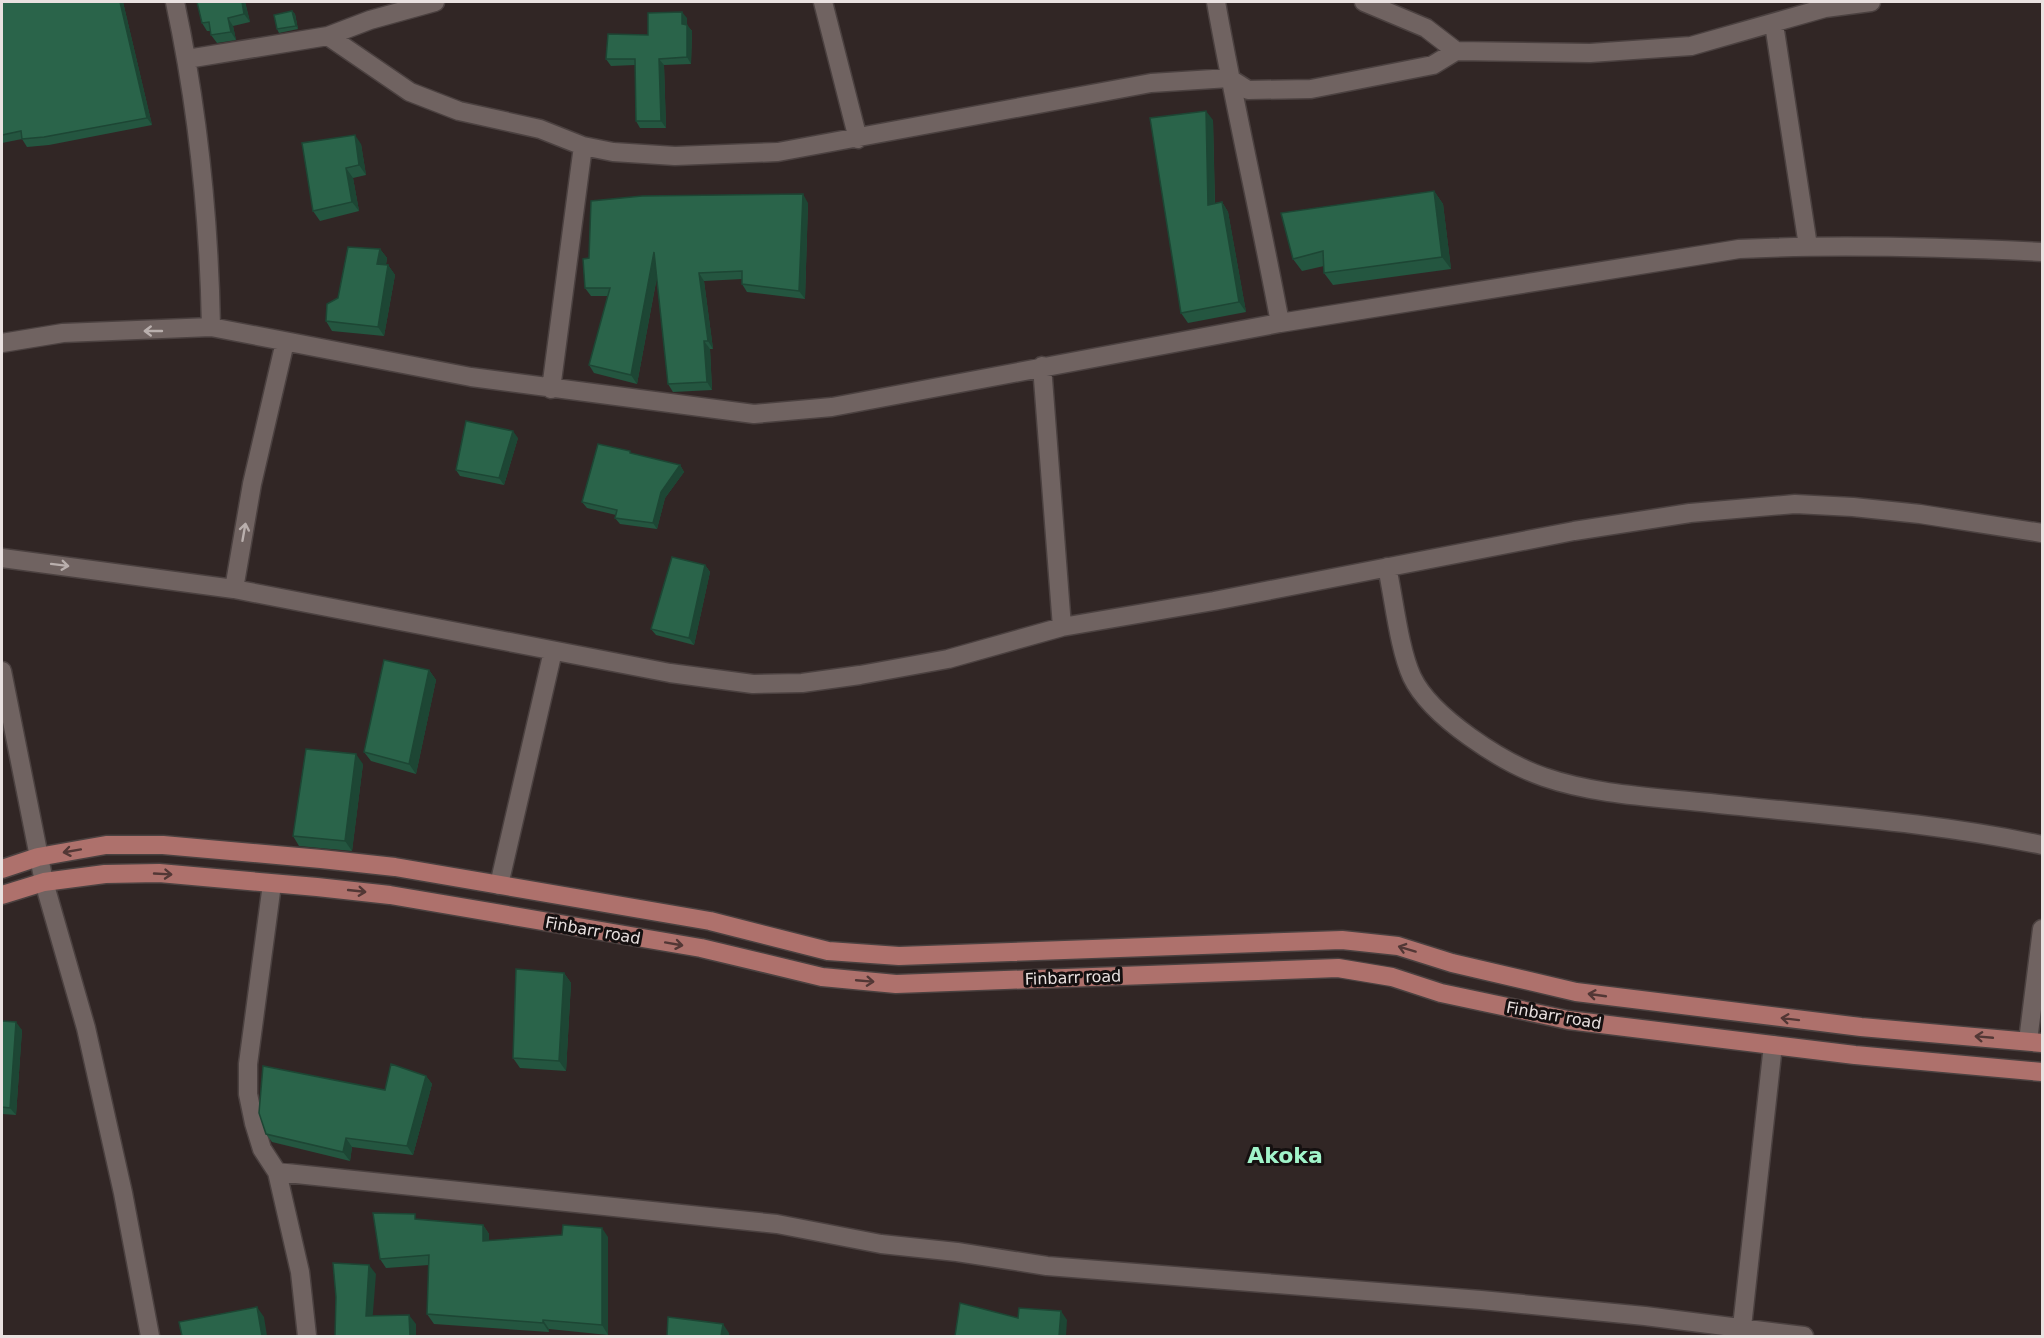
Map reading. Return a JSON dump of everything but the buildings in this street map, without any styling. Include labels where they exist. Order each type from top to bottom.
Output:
[{"type":"main road","name":"Finbarr road","points":[[2,869],[39,857],[106,845],[162,845],[321,859],[395,867],[710,921],[828,951],[898,956],[1342,940],[1398,946],[1452,963],[1587,994],[1861,1027],[2035,1042]]},
{"type":"main road","name":"Finbarr road","points":[[2,895],[44,882],[105,874],[159,873],[328,888],[425,901],[701,948],[822,977],[896,984],[1338,968],[1392,977],[1441,993],[1568,1020],[1855,1055],[2043,1072]]},
{"type":"street","points":[[175,2],[187,59],[204,182],[210,251],[211,327]]},
{"type":"street","points":[[187,59],[328,36],[370,20],[435,2]]},
{"type":"street","points":[[823,2],[858,139]]},
{"type":"street","points":[[1216,2],[1229,78],[1261,218],[1280,323]]},
{"type":"street","points":[[1364,2],[1426,28],[1456,51]]},
{"type":"street","points":[[328,36],[410,92],[459,111],[540,129],[583,146],[613,152],[675,156],[778,152],[1151,83],[1229,78],[1248,90],[1311,89],[1433,65],[1456,51],[1590,53],[1691,46],[1774,24],[1790,9],[1825,8],[1871,2]]},
{"type":"street","points":[[1774,24],[1808,246]]},
{"type":"street","points":[[551,389],[583,146]]},
{"type":"street","points":[[2,343],[63,333],[211,327],[471,377],[754,414],[832,407],[1280,323],[1739,249],[1808,246],[1939,246],[2043,252]]},
{"type":"street","points":[[234,590],[252,484],[285,342]]},
{"type":"street","points":[[1042,366],[1062,627]]},
{"type":"street","points":[[2,558],[234,590],[682,675],[753,684],[802,683],[948,659],[1062,627],[1574,531],[1690,513],[1795,504],[1920,514],[2043,533]]},
{"type":"street","points":[[1387,567],[1407,661],[1413,678],[1422,692],[1444,716],[1478,742],[1544,777],[1588,788],[1645,796],[1970,830],[2043,845]]},
{"type":"street","points":[[499,885],[553,651]]},
{"type":"street","points":[[2,671],[44,882],[86,1028],[123,1193],[150,1336]]},
{"type":"street","points":[[272,884],[248,1064],[248,1094],[262,1149],[277,1172],[300,1272],[308,1336]]},
{"type":"street","points":[[2035,1042],[2043,929]]},
{"type":"street","points":[[1742,1332],[1773,1045]]},
{"type":"street","points":[[277,1172],[777,1224],[881,1244],[957,1252],[1047,1266],[1481,1300],[1742,1332],[1804,1336]]},
{"type":"district","name":"Akoka","points":[[1285,1155]]}]
